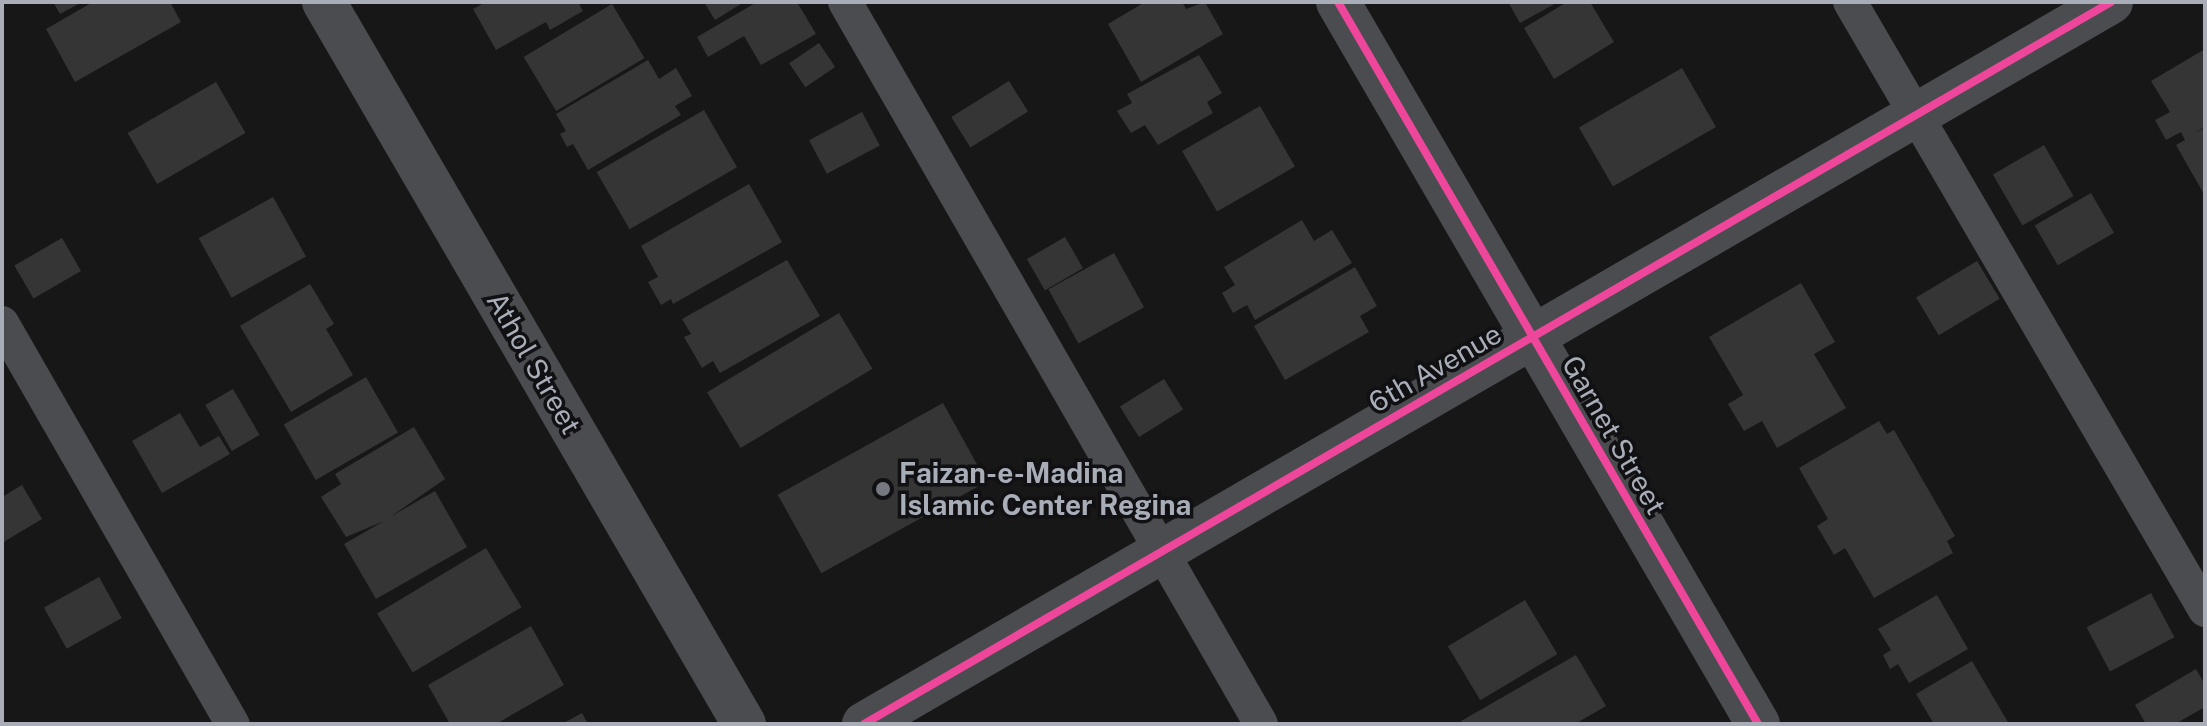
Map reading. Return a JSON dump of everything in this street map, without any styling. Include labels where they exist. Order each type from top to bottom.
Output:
[{"type":"street","name":"Athol Street","points":[[324,2],[744,724]]},
{"type":"street","name":"Garnet Street","points":[[1338,2],[1758,724]]},
{"type":"street","name":"6th Avenue","points":[[864,724],[2111,2]]},
{"type":"lane","points":[[845,2],[1261,724]]},
{"type":"lane","points":[[1850,2],[2205,610]]},
{"type":"lane","points":[[2,323],[233,724]]},
{"type":"building","points":[[53,2],[82,2],[60,14]]},
{"type":"building","points":[[93,2],[170,2],[181,22],[75,82],[46,29]]},
{"type":"building","points":[[486,2],[578,2],[583,11],[550,30],[546,22],[496,50],[473,9]]},
{"type":"building","points":[[704,2],[744,2],[715,20]]},
{"type":"building","points":[[757,2],[797,2],[816,34],[761,65],[744,36],[708,57],[697,37]]},
{"type":"building","points":[[1145,2],[1182,2],[1186,9],[1205,2],[1223,34],[1141,82],[1108,24]]},
{"type":"building","points":[[1508,2],[1558,2],[1520,23]]},
{"type":"building","points":[[1567,2],[1590,2],[1614,42],[1554,79],[1524,28]]},
{"type":"building","points":[[612,4],[644,58],[556,111],[524,57]]},
{"type":"building","points":[[819,43],[835,67],[805,87],[789,63]]},
{"type":"building","points":[[2205,49],[2205,127],[2194,133],[2205,128],[2205,196],[2176,145],[2185,140],[2181,132],[2166,140],[2155,120],[2170,112],[2151,81]]},
{"type":"building","points":[[1199,55],[1222,93],[1207,102],[1213,113],[1158,145],[1145,125],[1131,133],[1117,111],[1132,103],[1127,94]]},
{"type":"building","points":[[648,60],[659,79],[676,68],[692,96],[675,106],[681,115],[588,170],[573,144],[567,147],[560,134],[566,131],[556,114]]},
{"type":"building","points":[[1682,68],[1716,127],[1613,186],[1579,128]]},
{"type":"building","points":[[1009,81],[1028,112],[970,148],[951,117]]},
{"type":"building","points":[[216,82],[246,133],[157,184],[128,133]]},
{"type":"building","points":[[1260,106],[1295,167],[1217,212],[1182,151]]},
{"type":"building","points":[[704,110],[737,167],[630,229],[597,172]]},
{"type":"building","points":[[862,112],[880,146],[827,174],[809,140]]},
{"type":"building","points":[[2044,145],[2074,196],[2022,226],[1993,174]]},
{"type":"building","points":[[749,184],[782,242],[673,304],[671,299],[661,305],[648,282],[658,277],[641,246]]},
{"type":"building","points":[[2091,193],[2114,233],[2058,265],[2035,226]]},
{"type":"building","points":[[273,197],[306,256],[232,298],[199,238]]},
{"type":"building","points":[[1302,220],[1314,241],[1332,230],[1352,263],[1255,320],[1247,305],[1233,313],[1222,293],[1235,285],[1224,267]]},
{"type":"building","points":[[1065,237],[1083,268],[1045,290],[1027,259]]},
{"type":"building","points":[[62,238],[81,271],[33,298],[14,266]]},
{"type":"building","points":[[1114,253],[1144,307],[1078,344],[1048,289]]},
{"type":"building","points":[[787,260],[820,316],[720,373],[713,361],[702,368],[684,337],[691,334],[682,319]]},
{"type":"building","points":[[1977,261],[2000,299],[1939,335],[1916,298]]},
{"type":"building","points":[[1355,267],[1377,306],[1360,316],[1369,332],[1285,380],[1254,326]]},
{"type":"building","points":[[1801,283],[1835,342],[1814,354],[1846,408],[1777,448],[1762,421],[1744,431],[1728,404],[1743,395],[1709,337]]},
{"type":"building","points":[[310,284],[334,324],[326,329],[353,375],[291,412],[240,326]]},
{"type":"building","points":[[839,313],[872,369],[740,448],[707,392]]},
{"type":"building","points":[[366,377],[398,432],[316,480],[284,425]]},
{"type":"building","points":[[1164,379],[1183,410],[1139,437],[1120,407]]},
{"type":"building","points":[[233,389],[260,435],[232,451],[205,405]]},
{"type":"building","name":"Faizan-e-Madina Islamic Center Regina","points":[[943,403],[987,482],[821,573],[778,495]]},
{"type":"building","points":[[180,413],[200,447],[219,436],[230,454],[162,493],[132,441]]},
{"type":"building","points":[[1879,421],[1887,434],[1894,430],[1955,536],[1947,541],[1953,553],[1874,598],[1845,548],[1834,555],[1817,526],[1828,519],[1799,468]]},
{"type":"building","points":[[414,427],[445,479],[390,517],[435,491],[467,547],[376,599],[344,544],[384,521],[346,537],[321,497],[341,484],[335,474]]},
{"type":"building","points":[[22,485],[42,519],[2,543],[2,497]]},
{"type":"building","points":[[486,548],[522,607],[413,673],[377,613]]},
{"type":"building","points":[[99,577],[122,618],[67,649],[44,608]]},
{"type":"building","points":[[2151,593],[2174,637],[2110,671],[2087,627]]},
{"type":"building","points":[[1937,595],[1968,649],[1909,683],[1898,664],[1890,669],[1883,655],[1891,650],[1878,629]]},
{"type":"building","points":[[1525,600],[1557,654],[1480,700],[1448,646]]},
{"type":"building","points":[[531,626],[564,685],[496,724],[450,724],[428,685]]},
{"type":"building","points":[[1576,655],[1606,706],[1575,724],[1464,724],[1461,721]]},
{"type":"building","points":[[1972,661],[2009,724],[1934,724],[1916,694]]},
{"type":"building","points":[[2196,669],[2205,685],[2205,707],[2175,724],[2146,724],[2135,705]]},
{"type":"building","points":[[582,713],[588,724],[562,724]]},
{"type":"cycle path","points":[[1338,2],[1758,724]]},
{"type":"cycle path","points":[[864,724],[2111,2]]},
{"type":"place","name":"Faizan-e-Madina Islamic Center Regina","points":[[883,489]]}]
